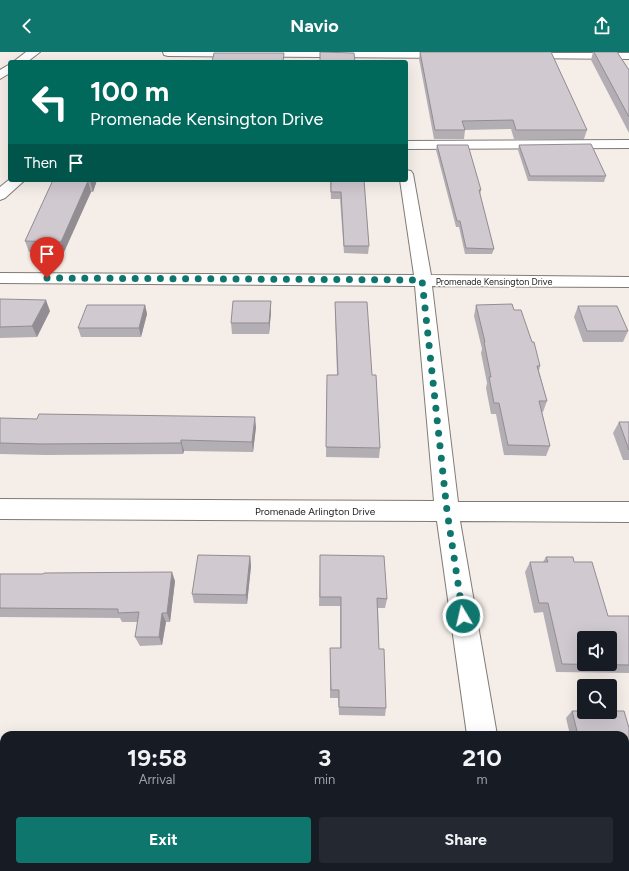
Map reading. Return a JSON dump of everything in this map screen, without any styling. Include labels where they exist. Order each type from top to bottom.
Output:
[{"type":"street","points":[[22,60],[34,52]]},
{"type":"street","points":[[166,54],[463,56]]},
{"type":"street","points":[[510,56],[629,56]]},
{"type":"street","points":[[408,145],[629,144]]},
{"type":"street","points":[[0,195],[16,182]]},
{"type":"street","points":[[407,182],[422,280],[447,511],[481,731]]},
{"type":"street","name":"Promenade Kensington Drive","points":[[0,278],[629,282]]},
{"type":"street","name":"Promenade Arlington Drive","points":[[0,509],[629,512]]},
{"type":"building","points":[[320,52],[354,53],[355,60],[320,60]]},
{"type":"building","points":[[420,52],[551,52],[587,130],[516,130],[513,120],[462,121],[465,130],[435,130]]},
{"type":"building","points":[[594,52],[617,52],[629,70],[629,117]]},
{"type":"building","points":[[214,53],[284,53],[283,60],[212,60]]},
{"type":"building","points":[[591,144],[606,176],[530,176],[519,145]]},
{"type":"building","points":[[437,145],[468,145],[481,190],[479,190],[494,249],[466,248],[460,221],[457,221]]},
{"type":"building","points":[[52,182],[88,182],[61,242],[25,241]]},
{"type":"building","points":[[331,182],[364,182],[369,246],[344,246],[341,192],[331,192]]},
{"type":"building","points":[[0,299],[46,300],[32,326],[0,327]]},
{"type":"building","points":[[233,301],[271,301],[269,323],[231,323]]},
{"type":"building","points":[[335,302],[367,302],[372,375],[376,375],[380,448],[326,447],[327,375],[338,375]]},
{"type":"building","points":[[512,304],[514,310],[521,310],[532,342],[534,342],[540,366],[537,366],[547,401],[539,401],[550,446],[508,445],[499,403],[494,403],[485,342],[476,305]]},
{"type":"building","points":[[87,305],[145,305],[139,328],[78,328]]},
{"type":"building","points":[[578,306],[617,306],[628,331],[587,331]]},
{"type":"building","points":[[39,414],[255,417],[252,442],[181,440],[181,443],[0,443],[0,418],[37,419]]},
{"type":"building","points":[[619,422],[629,422],[629,450]]},
{"type":"building","points":[[198,555],[250,556],[246,595],[192,594]]},
{"type":"building","points":[[320,555],[384,556],[387,599],[377,598],[379,649],[384,649],[386,708],[339,707],[339,690],[331,690],[330,648],[341,648],[341,597],[320,597]]},
{"type":"building","points":[[546,557],[573,557],[574,562],[592,562],[608,616],[629,616],[629,665],[617,665],[617,631],[577,631],[577,664],[562,664],[548,603],[539,603],[530,562],[548,562]]},
{"type":"building","points":[[172,572],[167,613],[162,613],[159,637],[135,637],[139,612],[118,613],[118,609],[0,608],[0,574]]},
{"type":"building","points":[[572,711],[577,711],[577,719],[617,719],[617,711],[624,711],[629,731],[577,731]]},
{"type":"route","points":[[47,278],[422,280],[447,511],[463,616]]}]
